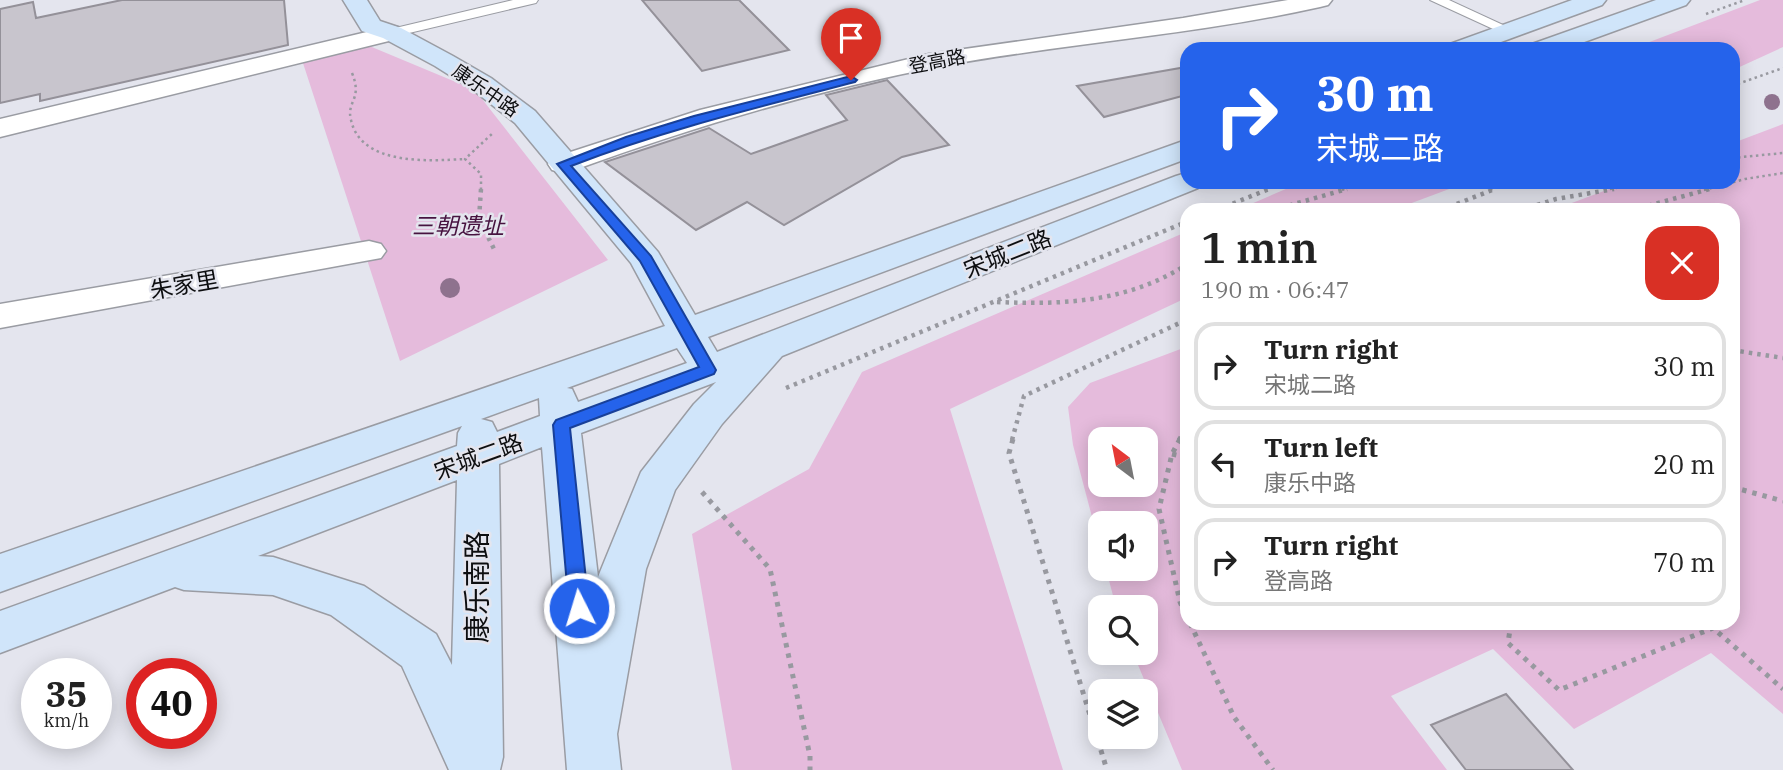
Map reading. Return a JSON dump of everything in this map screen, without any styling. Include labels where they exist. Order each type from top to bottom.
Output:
[{"type":"main road","name":"康乐中路","points":[[355,0],[371,26],[392,22],[525,117],[646,259],[709,370]]},
{"type":"main road","points":[[1477,42],[1594,0]]},
{"type":"main road","points":[[1561,42],[1678,0]]},
{"type":"main road","name":"宋城二路","points":[[0,573],[687,332],[1180,151]]},
{"type":"main road","name":"宋城二路","points":[[0,632],[709,370],[1180,185]]},
{"type":"main road","points":[[890,258],[920,288]]},
{"type":"main road","points":[[593,752],[622,569],[656,484],[708,414],[772,346]]},
{"type":"main road","points":[[554,378],[562,425],[593,752]]},
{"type":"main road","name":"康乐南路","points":[[475,768],[477,456],[480,404]]},
{"type":"main road","points":[[168,569],[273,576],[347,600],[419,650],[475,768]]},
{"type":"street","name":"登高路","points":[[563,164],[698,118],[949,58],[1050,42],[1181,27],[1320,0]]},
{"type":"street","points":[[0,128],[332,48],[392,22]]},
{"type":"street","name":"朱家里","points":[[0,316],[369,251]]},
{"type":"lane","points":[[392,22],[531,0]]},
{"type":"lane","points":[[1437,0],[1509,30]]},
{"type":"path","points":[[332,48],[356,78],[358,87],[349,116],[354,132],[364,143],[393,156],[417,162],[465,159],[496,130],[525,117]]},
{"type":"path","points":[[1740,83],[1783,68]]},
{"type":"path","points":[[1740,157],[1783,153]]},
{"type":"path","points":[[465,159],[481,174],[482,185],[476,217],[494,249]]},
{"type":"path","points":[[1740,180],[1783,173]]},
{"type":"path","points":[[1234,203],[1268,189]]},
{"type":"path","points":[[1301,203],[1346,189]]},
{"type":"path","points":[[1458,203],[1494,189]]},
{"type":"path","points":[[1543,203],[1611,189]]},
{"type":"path","points":[[1658,203],[1709,189]]},
{"type":"path","points":[[779,393],[800,380],[1180,224]]},
{"type":"path","points":[[993,302],[1086,302],[1145,287],[1180,269]]},
{"type":"path","points":[[1107,770],[1009,453],[1024,396],[1180,323]]},
{"type":"path","points":[[1740,351],[1783,358]]},
{"type":"path","points":[[1180,439],[1172,454],[1159,509],[1180,602]]},
{"type":"path","points":[[1172,454],[1180,456]]},
{"type":"path","points":[[707,480],[702,492],[770,569],[810,756],[810,770]]},
{"type":"path","points":[[1740,489],[1783,501]]},
{"type":"path","points":[[1193,630],[1234,717],[1273,770]]},
{"type":"path","points":[[1510,630],[1508,643],[1559,690],[1708,630]]},
{"type":"path","points":[[1715,630],[1783,690]]},
{"type":"green space","points":[[1760,0],[1783,0],[1783,47],[1740,67],[1740,42],[1649,42]]},
{"type":"green space","name":"三朝遗址","points":[[367,45],[475,90],[608,260],[400,361],[302,60]]},
{"type":"green space","points":[[1783,124],[1783,714],[1711,653],[1574,729],[1493,649],[1391,696],[1447,770],[1182,770],[1158,713],[1158,679],[1144,679],[1138,665],[1158,665],[1158,595],[1113,595],[1109,581],[1158,581],[1158,511],[1090,511],[1073,445],[1068,407],[1090,383],[1180,349],[1180,630],[1740,630],[1740,203],[1572,203],[1609,189],[1740,189],[1740,140]]},
{"type":"green space","points":[[1286,189],[1449,189],[1412,203],[1253,203]]},
{"type":"green space","points":[[1180,235],[1180,301],[950,409],[1063,770],[732,770],[692,534],[809,469],[862,372]]},
{"type":"building","points":[[122,0],[284,0],[288,45],[40,101],[40,94],[0,103],[0,9],[33,2],[36,18]]},
{"type":"building","points":[[642,0],[739,0],[789,50],[702,71]]},
{"type":"building","points":[[1180,68],[1180,97],[1104,117],[1077,86]]},
{"type":"building","points":[[887,80],[949,145],[902,157],[784,225],[747,202],[696,230],[605,162],[709,128],[751,154],[847,120],[826,95]]},
{"type":"building","points":[[1506,694],[1573,770],[1466,770],[1431,725]]},
{"type":"route","points":[[579,608],[562,425],[709,370],[646,259],[563,164],[698,118],[851,80]]}]
